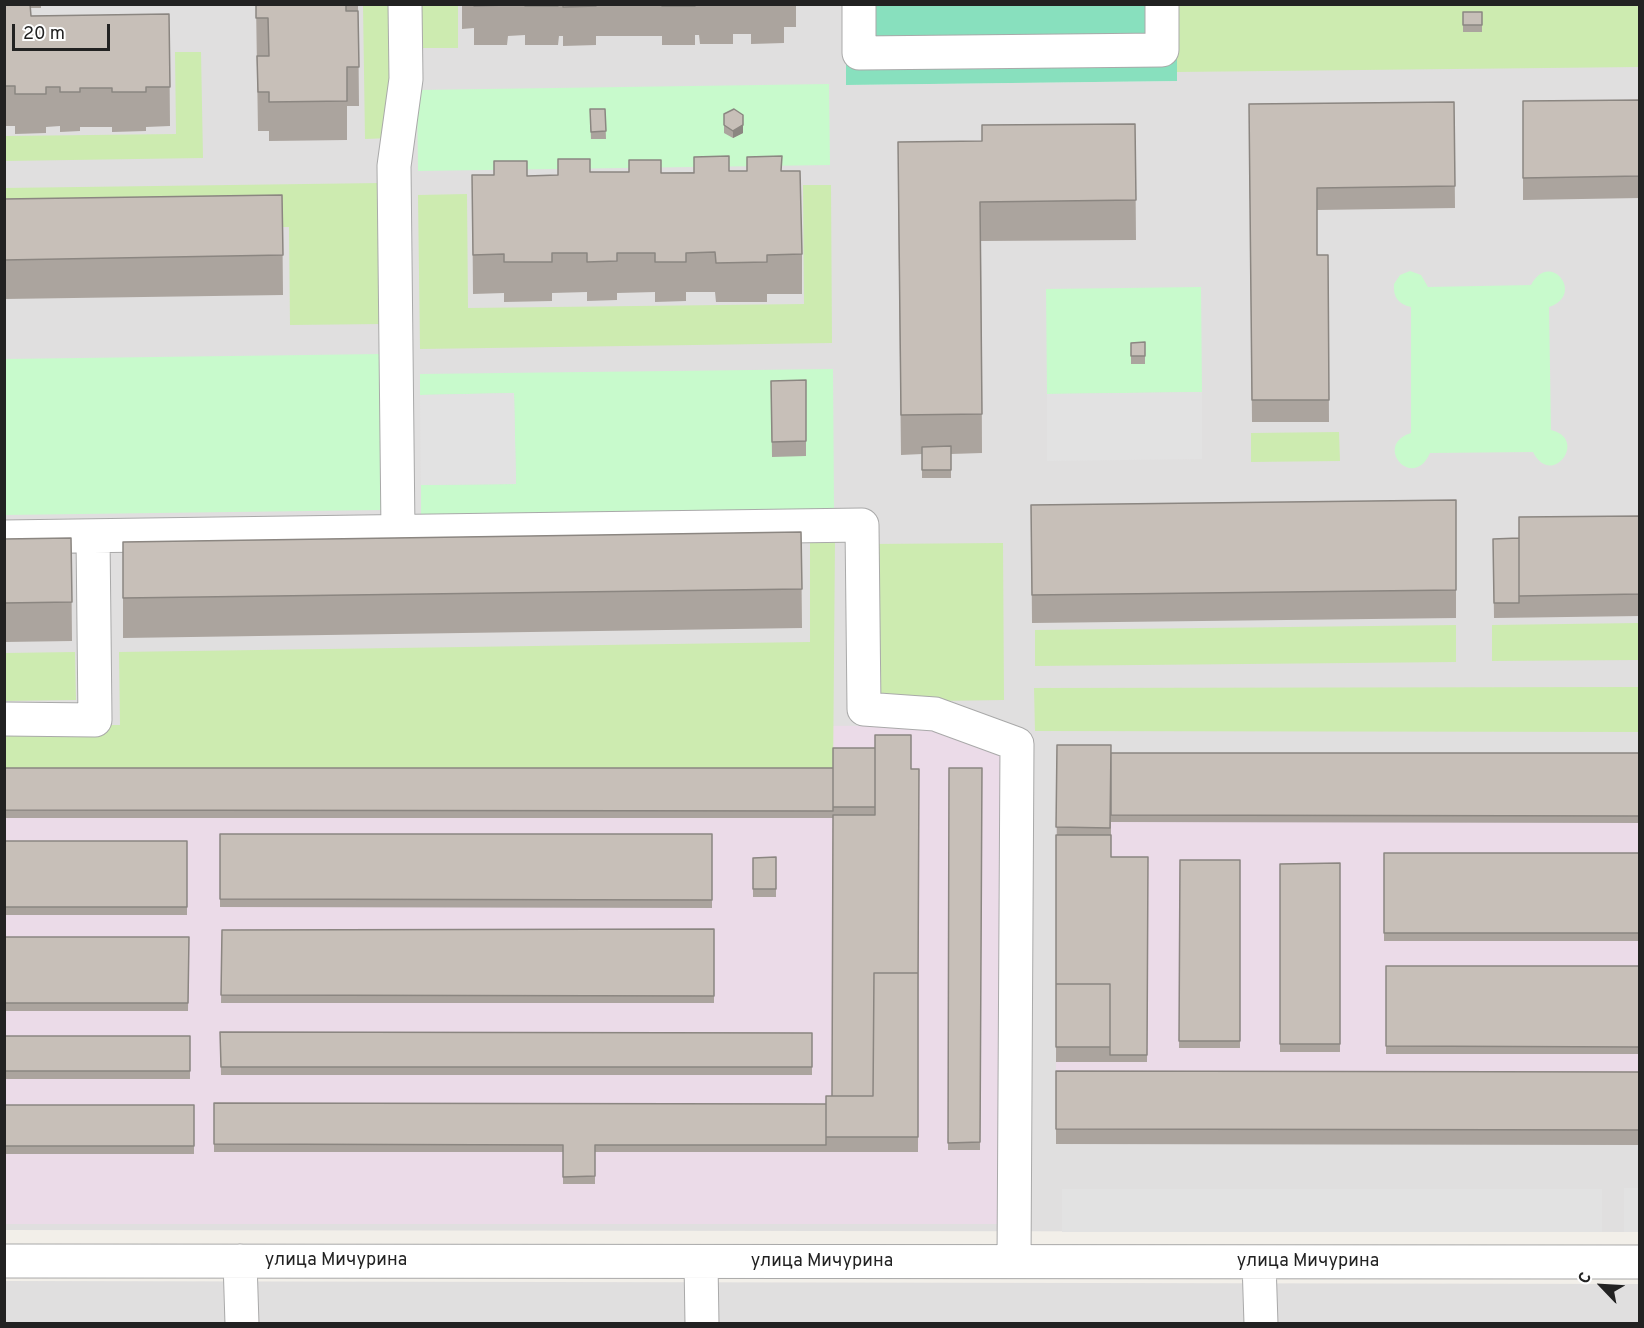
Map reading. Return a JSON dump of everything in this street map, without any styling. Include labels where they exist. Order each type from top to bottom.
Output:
[{"type":"street","points":[[398,532],[394,166],[406,79],[405,4]]},
{"type":"street","points":[[859,4],[859,53],[1162,50],[1162,4]]},
{"type":"street","points":[[4,537],[862,525],[864,709],[935,714],[1017,744],[1014,1262]]},
{"type":"street","points":[[4,719],[95,720],[93,536]]},
{"type":"street","name":"улица Мичурина","points":[[4,1261],[1640,1262]]},
{"type":"street","points":[[240,1261],[242,1323]]},
{"type":"street","points":[[701,1262],[702,1323]]},
{"type":"street","points":[[1260,1262],[1261,1323]]},
{"type":"shaded area","points":[[5,5],[846,5],[847,85],[1177,81],[1177,5],[1639,5],[1639,1232],[5,1230]]},
{"type":"shaded area","points":[[1202,392],[1202,459],[1047,461],[1047,394]]},
{"type":"shaded area","points":[[514,393],[516,484],[421,485],[420,395]]},
{"type":"shaded area","points":[[5,725],[1008,726],[1006,1224],[5,1224]]},
{"type":"shaded area","points":[[1057,760],[1639,761],[1639,1087],[1056,1086]]},
{"type":"shaded area","points":[[1624,1188],[1639,1188],[1639,1232],[1624,1232]]},
{"type":"shaded area","points":[[1062,1189],[1602,1189],[1602,1232],[1062,1232]]},
{"type":"shaded area","points":[[4,1281],[1639,1284],[1640,1323],[5,1324]]},
{"type":"green space","points":[[363,5],[389,5],[391,138],[365,139]]},
{"type":"green space","points":[[415,5],[458,5],[458,48],[416,48]]},
{"type":"green space","points":[[846,5],[1177,5],[1177,81],[846,85]]},
{"type":"green space","points":[[1177,5],[1639,5],[1639,67],[1177,72]]},
{"type":"green space","points":[[175,52],[201,52],[203,158],[5,161],[5,136],[176,134]]},
{"type":"green space","points":[[829,84],[830,165],[418,171],[417,90]]},
{"type":"green space","points":[[381,183],[383,324],[290,325],[289,227],[5,231],[4,188]]},
{"type":"green space","points":[[803,185],[831,185],[832,343],[420,349],[418,195],[467,194],[468,308],[804,304]]},
{"type":"green space","points":[[1410,271],[1421,275],[1428,287],[1531,285],[1539,275],[1547,272],[1555,273],[1561,278],[1565,285],[1564,293],[1560,301],[1549,307],[1551,430],[1562,435],[1567,442],[1567,451],[1557,464],[1549,465],[1541,462],[1533,452],[1430,453],[1423,464],[1414,468],[1406,467],[1400,462],[1395,455],[1395,447],[1400,439],[1411,433],[1411,307],[1397,299],[1394,284],[1400,275]]},
{"type":"green space","points":[[1201,287],[1202,392],[1047,394],[1046,289]]},
{"type":"green space","points":[[381,354],[383,510],[5,515],[4,359]]},
{"type":"green space","points":[[833,369],[834,511],[421,517],[421,485],[516,484],[514,393],[420,395],[420,374]]},
{"type":"green space","points":[[1339,432],[1340,461],[1251,462],[1251,433]]},
{"type":"green space","points":[[835,542],[833,776],[5,775],[5,725],[120,725],[119,652],[810,642],[810,543]]},
{"type":"green space","points":[[1003,543],[1004,700],[872,702],[871,544]]},
{"type":"green space","points":[[1639,623],[1639,660],[1492,661],[1492,625]]},
{"type":"green space","points":[[1456,625],[1456,662],[1035,666],[1035,630]]},
{"type":"green space","points":[[75,652],[76,700],[5,701],[5,653]]},
{"type":"green space","points":[[1639,687],[1639,732],[1035,731],[1034,688]]},
{"type":"building","points":[[4,4],[30,4],[31,16],[169,14],[170,87],[146,87],[146,92],[112,92],[112,88],[80,88],[80,92],[60,92],[60,87],[46,87],[46,94],[15,94],[15,86],[4,86]]},
{"type":"building","points":[[256,4],[346,4],[346,11],[358,11],[359,67],[347,67],[347,101],[269,102],[269,92],[258,92],[257,56],[269,56],[268,18],[256,18]]},
{"type":"building","points":[[474,4],[507,4],[507,5],[474,6]]},
{"type":"building","points":[[525,4],[559,4],[558,6],[525,6]]},
{"type":"building","points":[[563,4],[596,4],[596,6],[563,7]]},
{"type":"building","points":[[662,4],[695,4],[695,6],[662,6]]},
{"type":"building","points":[[733,4],[733,5],[700,5]]},
{"type":"building","points":[[1463,12],[1482,12],[1482,25],[1463,25]]},
{"type":"building","points":[[1640,100],[1640,176],[1523,178],[1523,101]]},
{"type":"building","points":[[1454,102],[1455,186],[1317,188],[1317,255],[1328,255],[1329,400],[1252,400],[1249,104]]},
{"type":"building","points":[[590,109],[605,109],[606,131],[591,132]]},
{"type":"building","points":[[734,109],[743,115],[743,125],[733,131],[724,125],[724,114]]},
{"type":"building","points":[[1135,124],[1136,200],[980,202],[982,414],[901,415],[898,142],[982,141],[982,125]]},
{"type":"building","points":[[729,156],[729,171],[747,171],[747,157],[782,156],[781,171],[800,171],[802,254],[767,255],[767,262],[716,263],[715,252],[686,253],[686,262],[655,262],[655,253],[617,253],[617,261],[587,262],[587,253],[552,253],[552,262],[504,262],[504,254],[473,255],[472,175],[494,175],[494,161],[527,161],[527,176],[558,175],[558,159],[590,159],[590,172],[629,172],[629,160],[661,160],[661,173],[694,173],[694,157]]},
{"type":"building","points":[[282,195],[283,255],[4,260],[4,199]]},
{"type":"building","points":[[1145,342],[1145,356],[1131,356],[1131,343]]},
{"type":"building","points":[[806,380],[806,441],[772,442],[771,381]]},
{"type":"building","points":[[951,446],[951,470],[922,470],[922,447]]},
{"type":"building","points":[[1456,500],[1456,590],[1032,595],[1031,505]]},
{"type":"building","points":[[1640,516],[1640,594],[1519,596],[1519,517]]},
{"type":"building","points":[[801,532],[802,589],[123,598],[123,542]]},
{"type":"building","points":[[71,538],[72,602],[4,603],[4,539]]},
{"type":"building","points":[[1519,538],[1519,603],[1494,603],[1493,539]]},
{"type":"building","points":[[875,735],[911,735],[911,769],[919,769],[918,981],[918,973],[874,973],[873,1096],[832,1096],[833,815],[875,815]]},
{"type":"building","points":[[1057,745],[1111,745],[1110,828],[1056,827]]},
{"type":"building","points":[[833,748],[875,748],[875,807],[833,807]]},
{"type":"building","points":[[1111,753],[1640,753],[1640,816],[1111,815]]},
{"type":"building","points":[[4,768],[833,768],[833,811],[4,810]]},
{"type":"building","points":[[949,768],[982,768],[980,1142],[948,1143]]},
{"type":"building","points":[[220,834],[712,834],[712,900],[220,899]]},
{"type":"building","points":[[1056,835],[1111,835],[1111,857],[1148,857],[1147,1055],[1110,1055],[1110,984],[1056,984]]},
{"type":"building","points":[[4,841],[187,841],[187,907],[4,907]]},
{"type":"building","points":[[1384,853],[1640,853],[1640,933],[1384,933]]},
{"type":"building","points":[[776,857],[776,889],[753,889],[753,858]]},
{"type":"building","points":[[1180,860],[1240,860],[1240,1041],[1179,1041]]},
{"type":"building","points":[[1340,863],[1340,1044],[1280,1044],[1280,864]]},
{"type":"building","points":[[714,929],[714,996],[221,995],[222,930]]},
{"type":"building","points":[[4,937],[189,937],[188,1003],[4,1003]]},
{"type":"building","points":[[1386,966],[1640,966],[1640,1047],[1386,1046]]},
{"type":"building","points":[[874,973],[918,973],[918,1137],[826,1137],[826,1096],[873,1096]]},
{"type":"building","points":[[1056,984],[1110,984],[1110,1047],[1056,1047]]},
{"type":"building","points":[[220,1032],[812,1033],[812,1067],[221,1067]]},
{"type":"building","points":[[4,1036],[190,1036],[190,1071],[4,1071]]},
{"type":"building","points":[[1056,1071],[1640,1072],[1640,1130],[1056,1129]]},
{"type":"building","points":[[214,1103],[826,1104],[826,1145],[595,1145],[595,1176],[563,1177],[563,1145],[214,1144]]},
{"type":"building","points":[[4,1105],[194,1105],[194,1146],[4,1146]]}]
